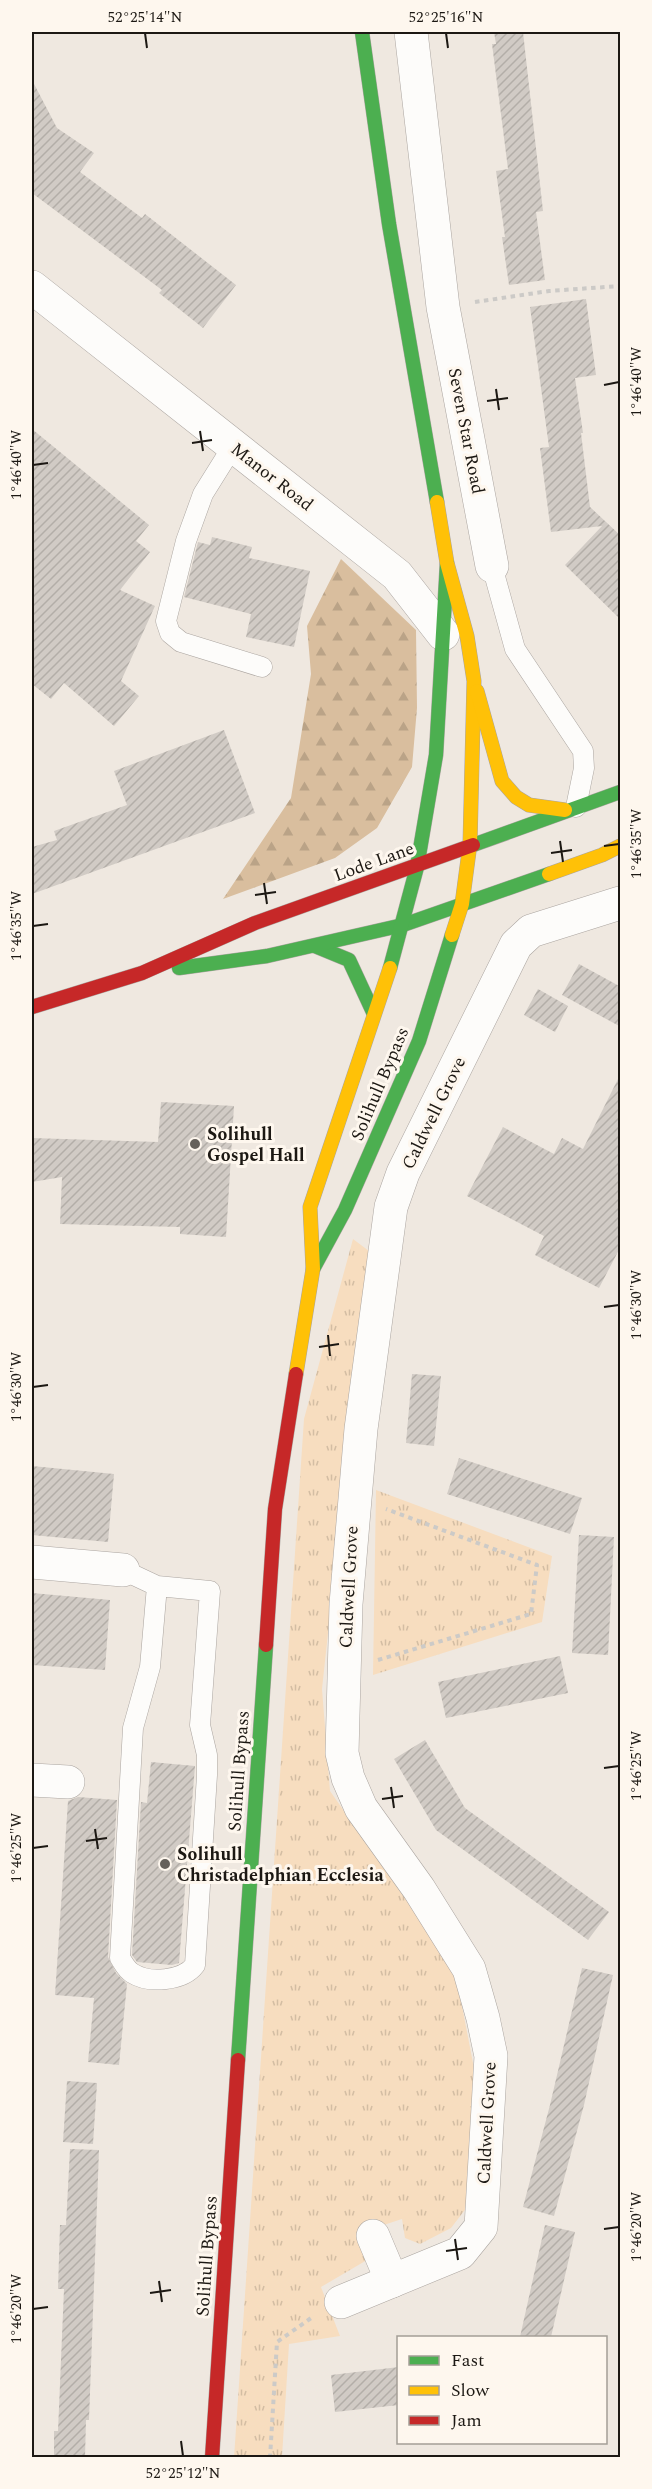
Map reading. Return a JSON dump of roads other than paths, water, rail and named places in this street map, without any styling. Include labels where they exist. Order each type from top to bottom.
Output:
[{"type":"main road","points":[[362,32],[389,224],[447,563],[467,636],[474,681],[502,781],[510,793],[526,806],[572,809]]},
{"type":"main road","points":[[403,925],[417,867],[436,755],[447,563]]},
{"type":"main road","points":[[462,904],[470,844],[474,681]]},
{"type":"main road","name":"Lode Lane","points":[[32,1006],[142,973],[255,923],[417,867],[470,844],[621,792]]},
{"type":"main road","name":"Lode Lane","points":[[142,973],[267,956],[403,925],[602,855],[621,846]]},
{"type":"main road","name":"Solihull Bypass","points":[[313,1269],[345,1210],[409,1068],[462,904]]},
{"type":"main road","name":"Solihull Bypass","points":[[212,2457],[275,1509],[313,1269],[310,1207],[403,925]]},
{"type":"main road","points":[[315,946],[349,960],[374,1014]]},
{"type":"street","name":"Seven Star Road","points":[[411,32],[443,307],[492,566]]},
{"type":"street","name":"Manor Road","points":[[32,287],[397,575],[443,634]]},
{"type":"street","name":"Caldwell Grove","points":[[340,2302],[460,2253],[481,2227],[491,2056],[469,1969],[419,1889],[361,1808],[348,1778],[342,1753],[346,1604],[361,1429],[391,1207],[403,1173],[516,945],[531,931],[621,903]]},
{"type":"street","points":[[32,1562],[123,1570]]},
{"type":"street","points":[[32,1780],[68,1782]]},
{"type":"street","points":[[373,2236],[392,2281]]},
{"type":"lane","points":[[233,446],[202,494],[186,541],[166,621],[170,633],[181,642],[262,667]]},
{"type":"lane","name":"Seven Star Road","points":[[492,566],[515,649],[583,751],[584,768],[572,809]]},
{"type":"lane","points":[[123,1570],[157,1586],[210,1591],[200,1725],[207,1755],[207,1775],[195,1965],[189,1973],[176,1978],[142,1977],[133,1974],[120,1958],[133,1728],[150,1667],[157,1586]]},
{"type":"place","name":"Solihull Gospel Hall","points":[[195,1144]]},
{"type":"place","name":"Solihull Christadelphian Ecclesia","points":[[165,1864]]}]
